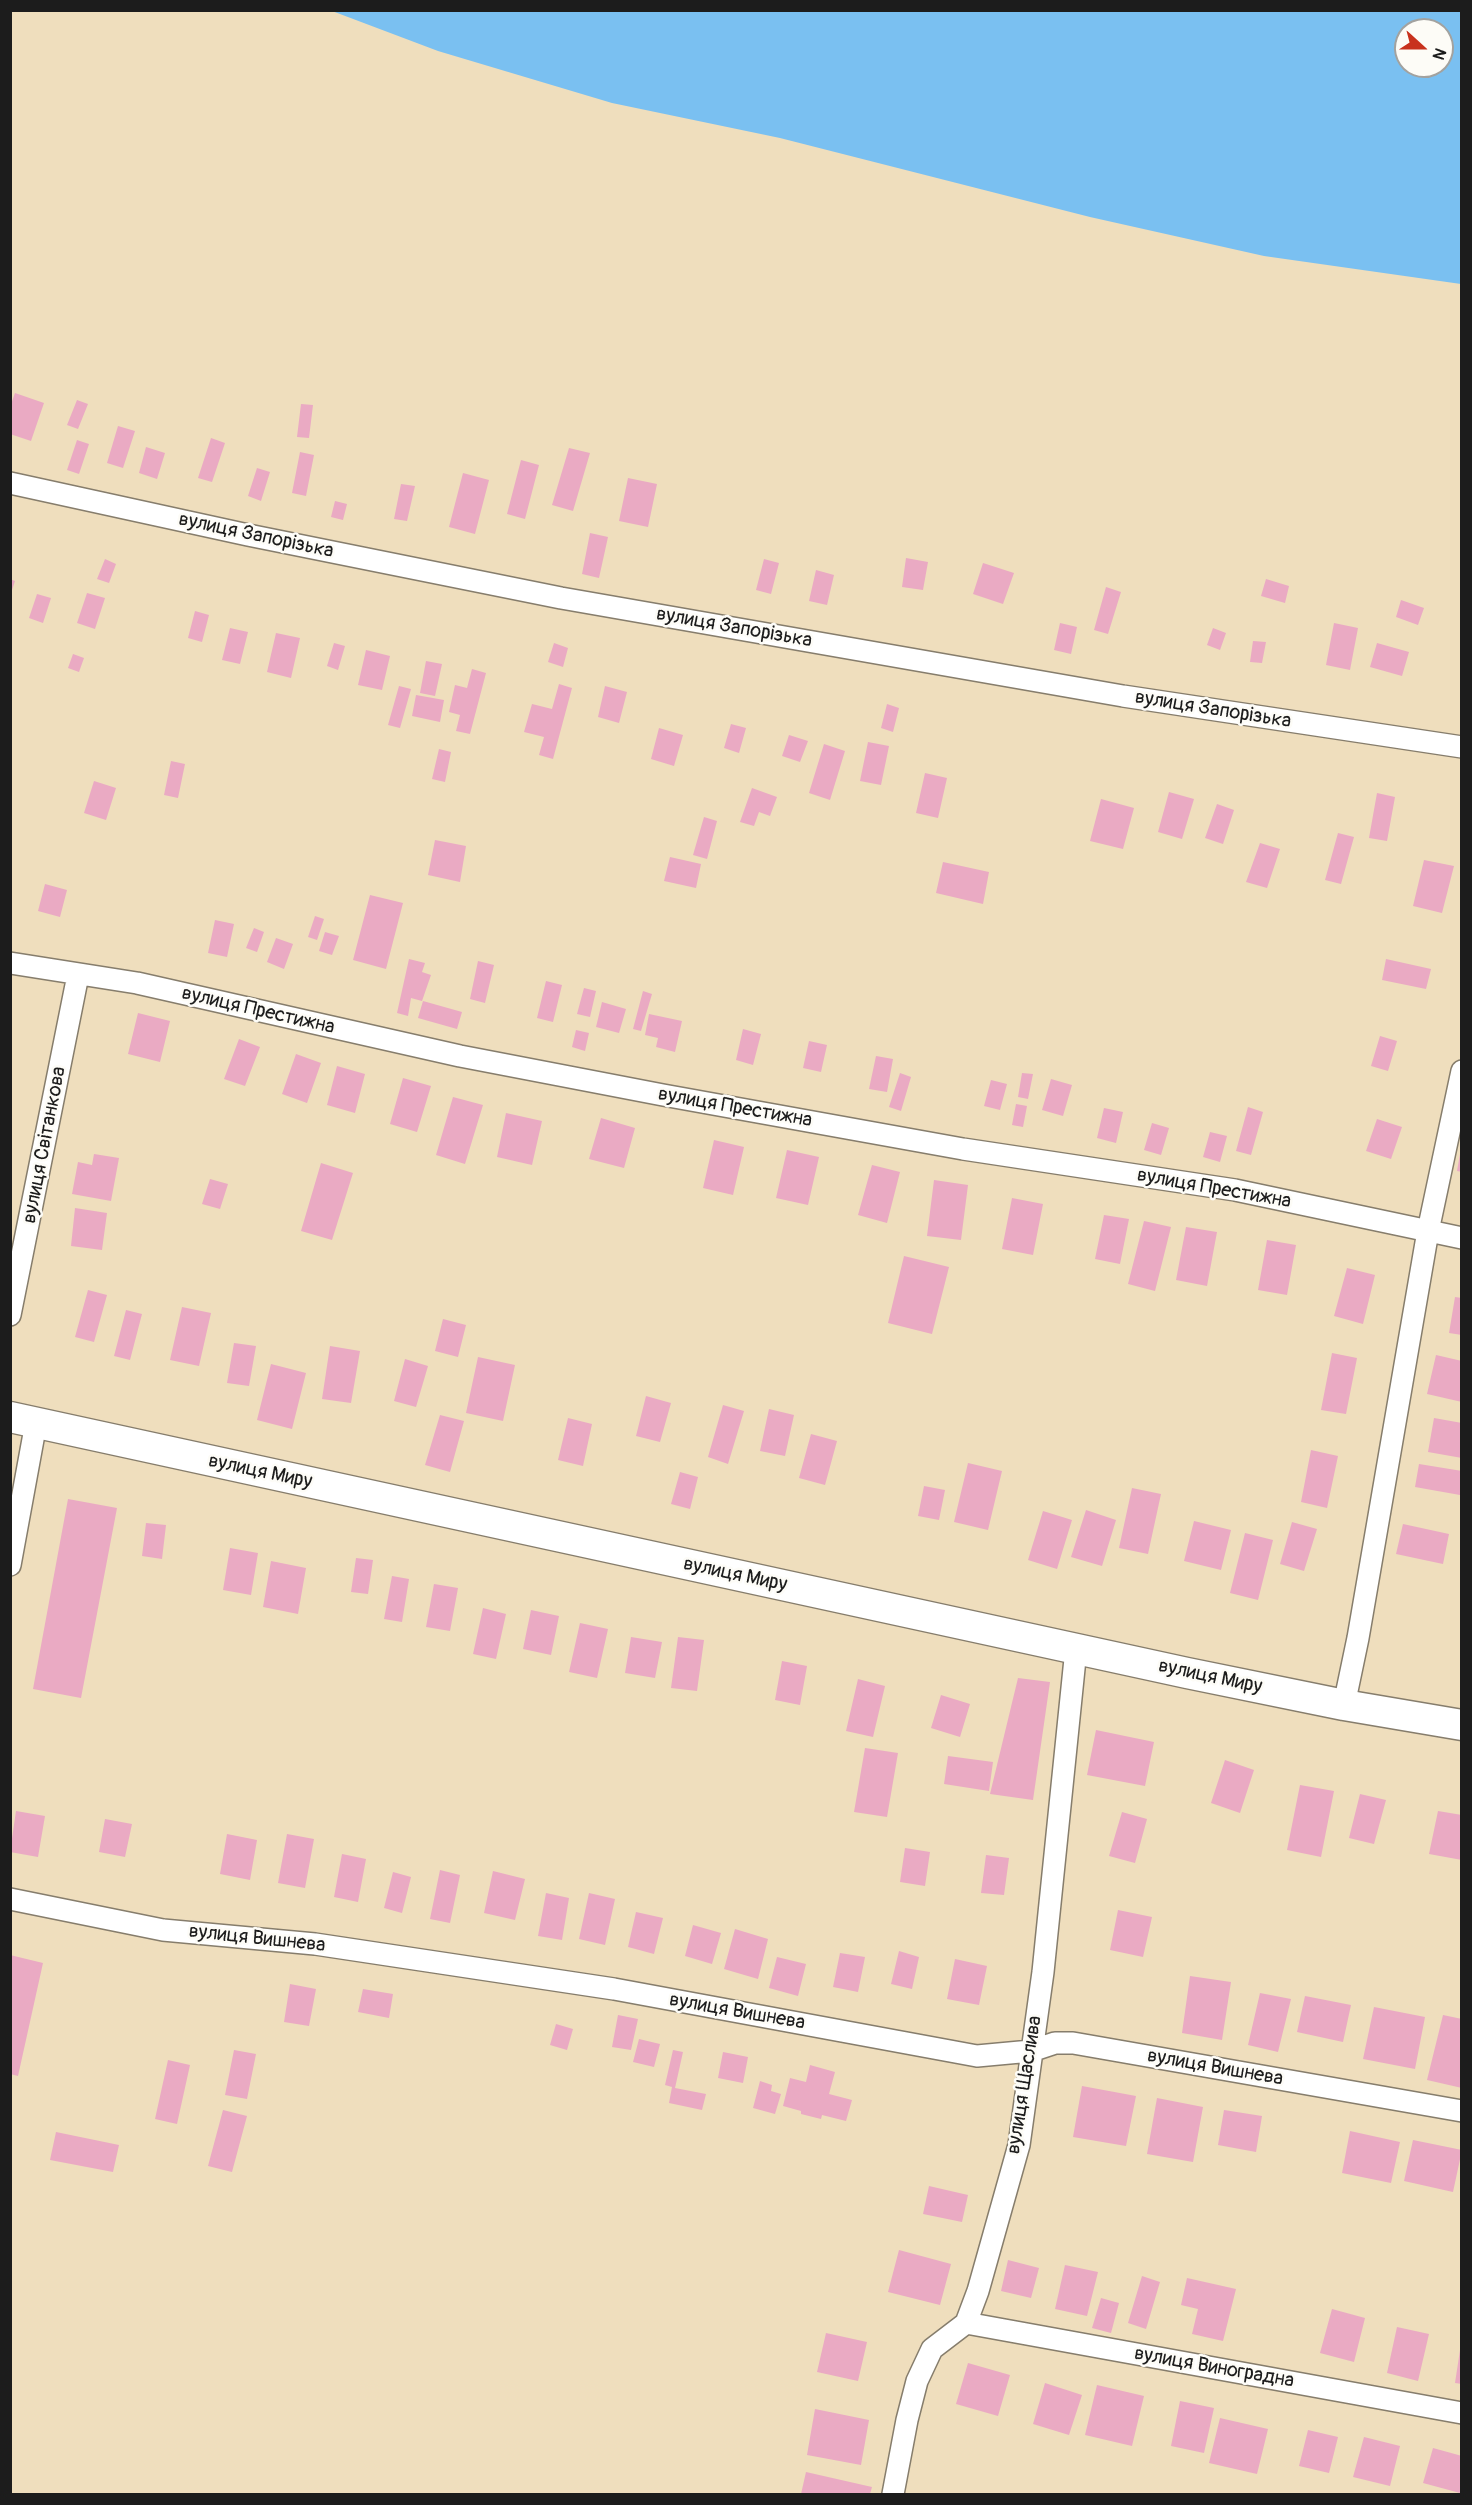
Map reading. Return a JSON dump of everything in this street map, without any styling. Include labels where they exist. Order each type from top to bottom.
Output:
[{"type":"street","name":"вулиця Запорізька","points":[[10,483],[248,535],[561,598],[1123,696],[1461,747]]},
{"type":"street","name":"вулиця Престижна","points":[[10,963],[137,983],[460,1056],[663,1095],[963,1149],[1235,1190],[1461,1238]]},
{"type":"street","name":"вулиця Світанкова","points":[[10,1315],[78,975]]},
{"type":"street","points":[[1344,1705],[1358,1638],[1428,1231],[1461,1071]]},
{"type":"street","points":[[10,1565],[23,1420]]},
{"type":"street","name":"вулиця Миру","points":[[23,1420],[1344,1705],[1461,1725]]},
{"type":"street","name":"вулиця Щаслива","points":[[966,2323],[978,2291],[1019,2145],[1042,1972],[1076,1648]]},
{"type":"street","name":"вулиця Вишнева","points":[[10,1899],[163,1930],[315,1944],[614,1989],[977,2056],[1031,2051],[1054,2043],[1073,2043],[1461,2111]]},
{"type":"street","points":[[893,2494],[917,2381],[932,2349],[966,2323]]},
{"type":"street","name":"вулиця Виноградна","points":[[966,2323],[1461,2413]]},
{"type":"water","points":[[332,11],[1461,11],[1461,284],[1264,256],[1090,217],[780,138],[612,103],[438,51]]},
{"type":"building","points":[[15,393],[44,403],[31,441],[10,434],[10,407]]},
{"type":"building","points":[[77,400],[88,404],[78,429],[67,425]]},
{"type":"building","points":[[301,404],[313,405],[309,438],[297,437]]},
{"type":"building","points":[[118,426],[135,431],[123,468],[107,463]]},
{"type":"building","points":[[211,438],[225,443],[212,482],[198,478]]},
{"type":"building","points":[[77,440],[89,444],[79,474],[67,470]]},
{"type":"building","points":[[146,447],[165,453],[157,479],[139,473]]},
{"type":"building","points":[[569,448],[590,453],[573,511],[552,505]]},
{"type":"building","points":[[300,452],[314,455],[306,496],[292,493]]},
{"type":"building","points":[[521,460],[539,465],[525,519],[507,514]]},
{"type":"building","points":[[257,468],[270,472],[261,501],[248,496]]},
{"type":"building","points":[[463,473],[489,480],[475,534],[449,527]]},
{"type":"building","points":[[628,478],[657,484],[648,527],[619,521]]},
{"type":"building","points":[[401,484],[415,486],[407,521],[394,519]]},
{"type":"building","points":[[335,501],[347,504],[343,520],[331,517]]},
{"type":"building","points":[[590,533],[608,537],[599,578],[582,574]]},
{"type":"building","points":[[906,558],[928,562],[923,590],[902,587]]},
{"type":"building","points":[[105,559],[116,564],[109,583],[97,579]]},
{"type":"building","points":[[764,559],[779,563],[771,594],[756,590]]},
{"type":"building","points":[[983,563],[1014,573],[1003,604],[973,594]]},
{"type":"building","points":[[816,570],[834,575],[827,605],[809,601]]},
{"type":"building","points":[[10,579],[15,581],[11,593],[10,593]]},
{"type":"building","points":[[1266,579],[1289,586],[1285,603],[1261,596]]},
{"type":"building","points":[[1106,587],[1121,592],[1108,634],[1094,630]]},
{"type":"building","points":[[87,593],[105,598],[95,629],[77,623]]},
{"type":"building","points":[[37,594],[51,598],[43,623],[29,618]]},
{"type":"building","points":[[1401,600],[1424,608],[1418,625],[1396,617]]},
{"type":"building","points":[[195,611],[209,615],[202,642],[188,638]]},
{"type":"building","points":[[1060,623],[1077,627],[1071,654],[1054,650]]},
{"type":"building","points":[[1334,623],[1358,628],[1350,670],[1326,665]]},
{"type":"building","points":[[230,628],[248,632],[240,664],[222,660]]},
{"type":"building","points":[[1213,628],[1226,633],[1220,650],[1207,645]]},
{"type":"building","points":[[276,633],[300,638],[291,678],[267,672]]},
{"type":"building","points":[[1253,641],[1266,642],[1262,663],[1250,662]]},
{"type":"building","points":[[334,643],[345,646],[338,670],[327,666]]},
{"type":"building","points":[[554,643],[568,648],[563,667],[548,662]]},
{"type":"building","points":[[1377,643],[1409,652],[1402,676],[1370,667]]},
{"type":"building","points":[[366,650],[390,656],[382,690],[358,685]]},
{"type":"building","points":[[73,654],[84,658],[79,672],[68,668]]},
{"type":"building","points":[[426,661],[442,664],[435,696],[420,693]]},
{"type":"building","points":[[472,669],[486,673],[470,734],[456,731],[460,715],[449,712],[455,685],[467,688]]},
{"type":"building","points":[[559,684],[572,688],[553,759],[539,755],[544,737],[524,732],[532,704],[552,709]]},
{"type":"building","points":[[399,686],[411,689],[400,728],[388,725]]},
{"type":"building","points":[[605,686],[627,692],[619,723],[598,717]]},
{"type":"building","points":[[416,695],[444,700],[440,722],[412,716]]},
{"type":"building","points":[[887,704],[899,708],[893,732],[881,728]]},
{"type":"building","points":[[731,724],[746,728],[739,753],[724,748]]},
{"type":"building","points":[[659,728],[683,735],[674,766],[651,759]]},
{"type":"building","points":[[789,735],[808,741],[800,762],[782,756]]},
{"type":"building","points":[[868,742],[889,746],[881,785],[860,781]]},
{"type":"building","points":[[824,744],[845,751],[830,800],[809,793]]},
{"type":"building","points":[[439,749],[451,752],[445,782],[432,779]]},
{"type":"building","points":[[171,761],[185,764],[178,798],[164,795]]},
{"type":"building","points":[[925,773],[947,778],[938,818],[916,813]]},
{"type":"building","points":[[94,781],[116,788],[106,820],[84,813]]},
{"type":"building","points":[[752,788],[777,797],[770,816],[759,812],[754,826],[740,822]]},
{"type":"building","points":[[1169,792],[1194,799],[1182,839],[1158,832]]},
{"type":"building","points":[[1377,793],[1395,797],[1387,841],[1369,838]]},
{"type":"building","points":[[1101,799],[1134,808],[1123,849],[1090,841]]},
{"type":"building","points":[[1217,804],[1234,810],[1223,844],[1205,838]]},
{"type":"building","points":[[704,817],[717,821],[707,859],[693,855]]},
{"type":"building","points":[[1338,833],[1354,837],[1341,884],[1325,880]]},
{"type":"building","points":[[435,840],[466,846],[460,882],[428,875]]},
{"type":"building","points":[[1260,843],[1280,849],[1267,888],[1246,882]]},
{"type":"building","points":[[670,857],[701,864],[696,888],[664,881]]},
{"type":"building","points":[[1424,860],[1454,866],[1442,913],[1413,906]]},
{"type":"building","points":[[943,862],[989,872],[983,904],[936,893]]},
{"type":"building","points":[[45,884],[67,890],[60,917],[38,911]]},
{"type":"building","points":[[370,895],[403,903],[386,969],[353,960]]},
{"type":"building","points":[[315,916],[324,919],[317,940],[308,937]]},
{"type":"building","points":[[215,920],[234,924],[227,957],[208,953]]},
{"type":"building","points":[[254,928],[264,932],[257,952],[246,948]]},
{"type":"building","points":[[325,932],[339,936],[332,955],[319,951]]},
{"type":"building","points":[[276,938],[293,944],[284,969],[267,962]]},
{"type":"building","points":[[409,959],[425,963],[422,972],[431,975],[422,1001],[411,998],[408,1016],[397,1013]]},
{"type":"building","points":[[1386,959],[1431,969],[1426,989],[1382,980]]},
{"type":"building","points":[[478,961],[494,965],[485,1003],[470,999]]},
{"type":"building","points":[[546,981],[562,985],[553,1022],[537,1018]]},
{"type":"building","points":[[584,988],[596,991],[590,1017],[577,1014]]},
{"type":"building","points":[[643,991],[652,994],[641,1031],[633,1029]]},
{"type":"building","points":[[423,1001],[462,1012],[457,1029],[418,1018]]},
{"type":"building","points":[[602,1002],[626,1009],[619,1033],[596,1027]]},
{"type":"building","points":[[138,1013],[170,1021],[160,1062],[128,1054]]},
{"type":"building","points":[[649,1014],[682,1021],[675,1052],[656,1047],[658,1038],[645,1035]]},
{"type":"building","points":[[743,1029],[761,1034],[753,1065],[736,1060]]},
{"type":"building","points":[[576,1030],[589,1033],[585,1051],[572,1047]]},
{"type":"building","points":[[1380,1036],[1397,1041],[1388,1071],[1371,1066]]},
{"type":"building","points":[[239,1039],[260,1047],[245,1086],[224,1079]]},
{"type":"building","points":[[809,1041],[827,1045],[821,1072],[803,1068]]},
{"type":"building","points":[[296,1054],[321,1063],[307,1103],[282,1094]]},
{"type":"building","points":[[876,1056],[893,1059],[887,1092],[869,1089]]},
{"type":"building","points":[[337,1066],[365,1074],[355,1113],[327,1105]]},
{"type":"building","points":[[900,1073],[911,1077],[901,1111],[889,1107]]},
{"type":"building","points":[[1022,1073],[1033,1074],[1028,1099],[1018,1097]]},
{"type":"building","points":[[403,1078],[431,1086],[417,1132],[390,1124]]},
{"type":"building","points":[[1051,1079],[1072,1085],[1063,1116],[1042,1110]]},
{"type":"building","points":[[991,1080],[1007,1084],[1000,1110],[984,1106]]},
{"type":"building","points":[[453,1097],[483,1105],[465,1164],[436,1155]]},
{"type":"building","points":[[1016,1104],[1027,1106],[1023,1127],[1012,1125]]},
{"type":"building","points":[[1248,1107],[1263,1112],[1251,1155],[1236,1151]]},
{"type":"building","points":[[1104,1108],[1123,1112],[1116,1143],[1097,1138]]},
{"type":"building","points":[[506,1113],[542,1121],[532,1165],[497,1157]]},
{"type":"building","points":[[601,1118],[635,1128],[624,1168],[589,1159]]},
{"type":"building","points":[[1377,1119],[1402,1127],[1391,1159],[1366,1151]]},
{"type":"building","points":[[1152,1123],[1169,1128],[1161,1155],[1144,1150]]},
{"type":"building","points":[[1210,1132],[1227,1136],[1220,1162],[1203,1157]]},
{"type":"building","points":[[714,1140],[744,1147],[733,1195],[703,1188]]},
{"type":"building","points":[[787,1150],[819,1157],[808,1205],[776,1198]]},
{"type":"building","points":[[94,1154],[119,1158],[111,1201],[72,1194],[78,1162],[92,1165]]},
{"type":"building","points":[[1460,1154],[1462,1154],[1462,1172],[1457,1171]]},
{"type":"building","points":[[321,1163],[353,1173],[332,1240],[301,1231]]},
{"type":"building","points":[[872,1165],[900,1172],[887,1223],[858,1215]]},
{"type":"building","points":[[210,1179],[228,1184],[220,1209],[202,1204]]},
{"type":"building","points":[[934,1180],[968,1185],[961,1240],[927,1236]]},
{"type":"building","points":[[1012,1198],[1043,1204],[1033,1255],[1002,1249]]},
{"type":"building","points":[[75,1208],[107,1213],[102,1250],[71,1246]]},
{"type":"building","points":[[1104,1215],[1129,1219],[1120,1264],[1095,1259]]},
{"type":"building","points":[[1144,1221],[1171,1227],[1155,1291],[1128,1284]]},
{"type":"building","points":[[1186,1227],[1217,1232],[1207,1286],[1176,1280]]},
{"type":"building","points":[[1267,1240],[1296,1245],[1287,1295],[1258,1290]]},
{"type":"building","points":[[904,1256],[949,1267],[932,1334],[888,1323]]},
{"type":"building","points":[[1347,1268],[1375,1275],[1363,1324],[1334,1316]]},
{"type":"building","points":[[88,1290],[107,1295],[94,1342],[75,1337]]},
{"type":"building","points":[[1455,1297],[1462,1298],[1462,1335],[1449,1333]]},
{"type":"building","points":[[182,1307],[211,1313],[199,1366],[170,1360]]},
{"type":"building","points":[[126,1310],[142,1314],[130,1360],[114,1356]]},
{"type":"building","points":[[443,1319],[466,1325],[458,1357],[435,1351]]},
{"type":"building","points":[[234,1343],[256,1346],[249,1386],[227,1383]]},
{"type":"building","points":[[330,1346],[360,1351],[351,1403],[322,1399]]},
{"type":"building","points":[[1332,1353],[1357,1358],[1346,1414],[1321,1410]]},
{"type":"building","points":[[1436,1355],[1462,1361],[1462,1402],[1427,1394]]},
{"type":"building","points":[[478,1357],[515,1365],[503,1421],[466,1413]]},
{"type":"building","points":[[405,1359],[428,1366],[416,1407],[394,1401]]},
{"type":"building","points":[[271,1364],[306,1373],[292,1429],[257,1420]]},
{"type":"building","points":[[646,1396],[671,1403],[660,1442],[636,1436]]},
{"type":"building","points":[[723,1405],[744,1411],[728,1464],[708,1457]]},
{"type":"building","points":[[769,1409],[794,1415],[785,1456],[760,1451]]},
{"type":"building","points":[[440,1415],[464,1421],[450,1472],[425,1465]]},
{"type":"building","points":[[568,1418],[592,1424],[583,1466],[558,1460]]},
{"type":"building","points":[[1434,1418],[1462,1423],[1462,1458],[1428,1452]]},
{"type":"building","points":[[811,1434],[837,1441],[825,1485],[799,1478]]},
{"type":"building","points":[[1311,1450],[1338,1456],[1327,1508],[1301,1502]]},
{"type":"building","points":[[968,1463],[1002,1471],[988,1530],[954,1522]]},
{"type":"building","points":[[1419,1464],[1462,1471],[1460,1495],[1415,1487]]},
{"type":"building","points":[[680,1472],[698,1477],[690,1509],[671,1504]]},
{"type":"building","points":[[924,1486],[945,1490],[939,1520],[918,1516]]},
{"type":"building","points":[[1132,1488],[1161,1494],[1148,1554],[1119,1548]]},
{"type":"building","points":[[68,1499],[117,1508],[81,1698],[33,1689]]},
{"type":"building","points":[[1086,1510],[1116,1520],[1102,1566],[1071,1557]]},
{"type":"building","points":[[1043,1511],[1072,1520],[1057,1569],[1028,1560]]},
{"type":"building","points":[[1194,1521],[1231,1530],[1221,1570],[1184,1561]]},
{"type":"building","points":[[1292,1522],[1317,1529],[1304,1571],[1280,1564]]},
{"type":"building","points":[[146,1523],[166,1525],[162,1559],[142,1556]]},
{"type":"building","points":[[1403,1524],[1449,1534],[1443,1564],[1396,1554]]},
{"type":"building","points":[[1245,1533],[1273,1540],[1258,1600],[1230,1593]]},
{"type":"building","points":[[230,1548],[258,1553],[251,1595],[223,1590]]},
{"type":"building","points":[[356,1558],[373,1560],[368,1594],[351,1592]]},
{"type":"building","points":[[271,1561],[306,1568],[298,1614],[263,1607]]},
{"type":"building","points":[[392,1576],[409,1579],[402,1622],[384,1619]]},
{"type":"building","points":[[434,1584],[458,1588],[450,1631],[426,1627]]},
{"type":"building","points":[[483,1608],[506,1614],[496,1659],[473,1654]]},
{"type":"building","points":[[531,1610],[559,1616],[551,1655],[523,1649]]},
{"type":"building","points":[[580,1623],[608,1629],[597,1678],[569,1672]]},
{"type":"building","points":[[631,1637],[662,1642],[655,1678],[625,1673]]},
{"type":"building","points":[[678,1637],[704,1640],[697,1691],[671,1688]]},
{"type":"building","points":[[782,1661],[807,1666],[800,1705],[775,1700]]},
{"type":"building","points":[[1018,1678],[1050,1682],[1033,1800],[990,1794]]},
{"type":"building","points":[[858,1679],[885,1686],[873,1737],[846,1731]]},
{"type":"building","points":[[941,1695],[970,1704],[960,1737],[931,1728]]},
{"type":"building","points":[[1096,1730],[1154,1742],[1145,1786],[1087,1775]]},
{"type":"building","points":[[865,1748],[898,1753],[887,1817],[854,1812]]},
{"type":"building","points":[[948,1756],[993,1762],[989,1791],[944,1784]]},
{"type":"building","points":[[1225,1760],[1254,1770],[1240,1813],[1211,1803]]},
{"type":"building","points":[[1300,1785],[1334,1791],[1321,1857],[1287,1850]]},
{"type":"building","points":[[1360,1794],[1386,1800],[1374,1844],[1349,1838]]},
{"type":"building","points":[[16,1811],[45,1816],[38,1857],[10,1852]]},
{"type":"building","points":[[1438,1811],[1462,1815],[1462,1860],[1429,1854]]},
{"type":"building","points":[[1122,1812],[1147,1819],[1135,1863],[1109,1856]]},
{"type":"building","points":[[105,1819],[132,1824],[125,1857],[99,1852]]},
{"type":"building","points":[[227,1834],[257,1840],[250,1880],[220,1874]]},
{"type":"building","points":[[287,1834],[314,1839],[305,1888],[278,1883]]},
{"type":"building","points":[[905,1848],[930,1852],[925,1886],[900,1882]]},
{"type":"building","points":[[342,1854],[366,1859],[358,1902],[334,1897]]},
{"type":"building","points":[[986,1855],[1009,1858],[1004,1895],[981,1893]]},
{"type":"building","points":[[440,1870],[460,1875],[450,1923],[430,1919]]},
{"type":"building","points":[[493,1871],[525,1879],[515,1920],[484,1913]]},
{"type":"building","points":[[393,1872],[411,1877],[402,1913],[384,1908]]},
{"type":"building","points":[[546,1893],[569,1898],[562,1940],[538,1936]]},
{"type":"building","points":[[589,1893],[615,1899],[605,1945],[579,1939]]},
{"type":"building","points":[[1118,1910],[1152,1917],[1143,1957],[1110,1950]]},
{"type":"building","points":[[636,1912],[663,1918],[654,1954],[628,1947]]},
{"type":"building","points":[[693,1925],[721,1933],[712,1964],[685,1956]]},
{"type":"building","points":[[735,1929],[768,1939],[758,1979],[724,1969]]},
{"type":"building","points":[[899,1951],[919,1957],[912,1989],[891,1984]]},
{"type":"building","points":[[840,1953],[865,1957],[858,1992],[833,1987]]},
{"type":"building","points":[[10,1955],[43,1963],[18,2076],[10,2074]]},
{"type":"building","points":[[777,1957],[806,1964],[798,1996],[769,1988]]},
{"type":"building","points":[[955,1959],[987,1966],[979,2005],[947,1999]]},
{"type":"building","points":[[1190,1976],[1231,1982],[1222,2040],[1182,2033]]},
{"type":"building","points":[[290,1984],[316,1989],[309,2026],[284,2022]]},
{"type":"building","points":[[363,1989],[393,1994],[389,2018],[358,2012]]},
{"type":"building","points":[[1260,1993],[1291,1999],[1278,2052],[1248,2045]]},
{"type":"building","points":[[1305,1996],[1351,2005],[1343,2042],[1297,2032]]},
{"type":"building","points":[[1374,2007],[1425,2017],[1415,2069],[1363,2059]]},
{"type":"building","points":[[618,2015],[638,2019],[631,2050],[612,2047]]},
{"type":"building","points":[[1443,2015],[1462,2019],[1462,2088],[1427,2080]]},
{"type":"building","points":[[556,2024],[573,2029],[567,2050],[550,2045]]},
{"type":"building","points":[[639,2039],[660,2044],[654,2067],[633,2062]]},
{"type":"building","points":[[234,2050],[256,2054],[247,2099],[225,2095]]},
{"type":"building","points":[[673,2050],[683,2052],[675,2088],[706,2094],[702,2110],[669,2103],[672,2087],[665,2085]]},
{"type":"building","points":[[723,2052],[748,2057],[743,2083],[718,2078]]},
{"type":"building","points":[[168,2060],[190,2065],[177,2124],[155,2119]]},
{"type":"building","points":[[810,2065],[835,2072],[829,2094],[852,2100],[846,2121],[822,2115],[821,2119],[783,2106],[790,2078],[806,2082]]},
{"type":"building","points":[[760,2081],[772,2085],[771,2091],[781,2094],[775,2114],[753,2108]]},
{"type":"building","points":[[1082,2086],[1136,2096],[1126,2146],[1073,2137]]},
{"type":"building","points":[[1157,2098],[1203,2107],[1193,2162],[1147,2154]]},
{"type":"building","points":[[223,2110],[247,2116],[232,2172],[208,2166]]},
{"type":"building","points":[[1224,2110],[1262,2116],[1256,2152],[1218,2145]]},
{"type":"building","points":[[1350,2131],[1400,2142],[1391,2183],[1342,2173]]},
{"type":"building","points":[[56,2132],[119,2145],[113,2172],[50,2160]]},
{"type":"building","points":[[1413,2140],[1462,2150],[1453,2192],[1404,2181]]},
{"type":"building","points":[[929,2186],[968,2195],[962,2222],[923,2214]]},
{"type":"building","points":[[899,2250],[951,2264],[940,2305],[888,2292]]},
{"type":"building","points":[[1008,2260],[1039,2268],[1031,2298],[1001,2291]]},
{"type":"building","points":[[1065,2265],[1098,2272],[1087,2316],[1055,2309]]},
{"type":"building","points":[[1142,2276],[1160,2282],[1146,2329],[1128,2323]]},
{"type":"building","points":[[1187,2278],[1236,2289],[1223,2341],[1192,2334],[1198,2309],[1181,2305]]},
{"type":"building","points":[[1101,2298],[1119,2303],[1111,2333],[1092,2328]]},
{"type":"building","points":[[1332,2309],[1365,2318],[1354,2362],[1320,2353]]},
{"type":"building","points":[[1397,2327],[1429,2334],[1418,2381],[1387,2373]]},
{"type":"building","points":[[826,2333],[867,2342],[858,2381],[817,2372]]},
{"type":"building","points":[[1460,2350],[1462,2350],[1462,2384],[1455,2383]]},
{"type":"building","points":[[968,2363],[1010,2375],[998,2416],[956,2404]]},
{"type":"building","points":[[1045,2383],[1082,2395],[1069,2435],[1033,2424]]},
{"type":"building","points":[[1097,2385],[1144,2396],[1132,2446],[1085,2435]]},
{"type":"building","points":[[1180,2401],[1214,2408],[1204,2453],[1171,2446]]},
{"type":"building","points":[[815,2409],[869,2420],[861,2465],[807,2455]]},
{"type":"building","points":[[1220,2418],[1268,2429],[1257,2474],[1209,2463]]},
{"type":"building","points":[[1308,2430],[1338,2437],[1329,2473],[1299,2466]]},
{"type":"building","points":[[1364,2437],[1400,2446],[1390,2486],[1353,2477]]},
{"type":"building","points":[[1433,2448],[1462,2456],[1460,2493],[1423,2483]]},
{"type":"building","points":[[806,2472],[872,2487],[870,2494],[801,2494]]}]
